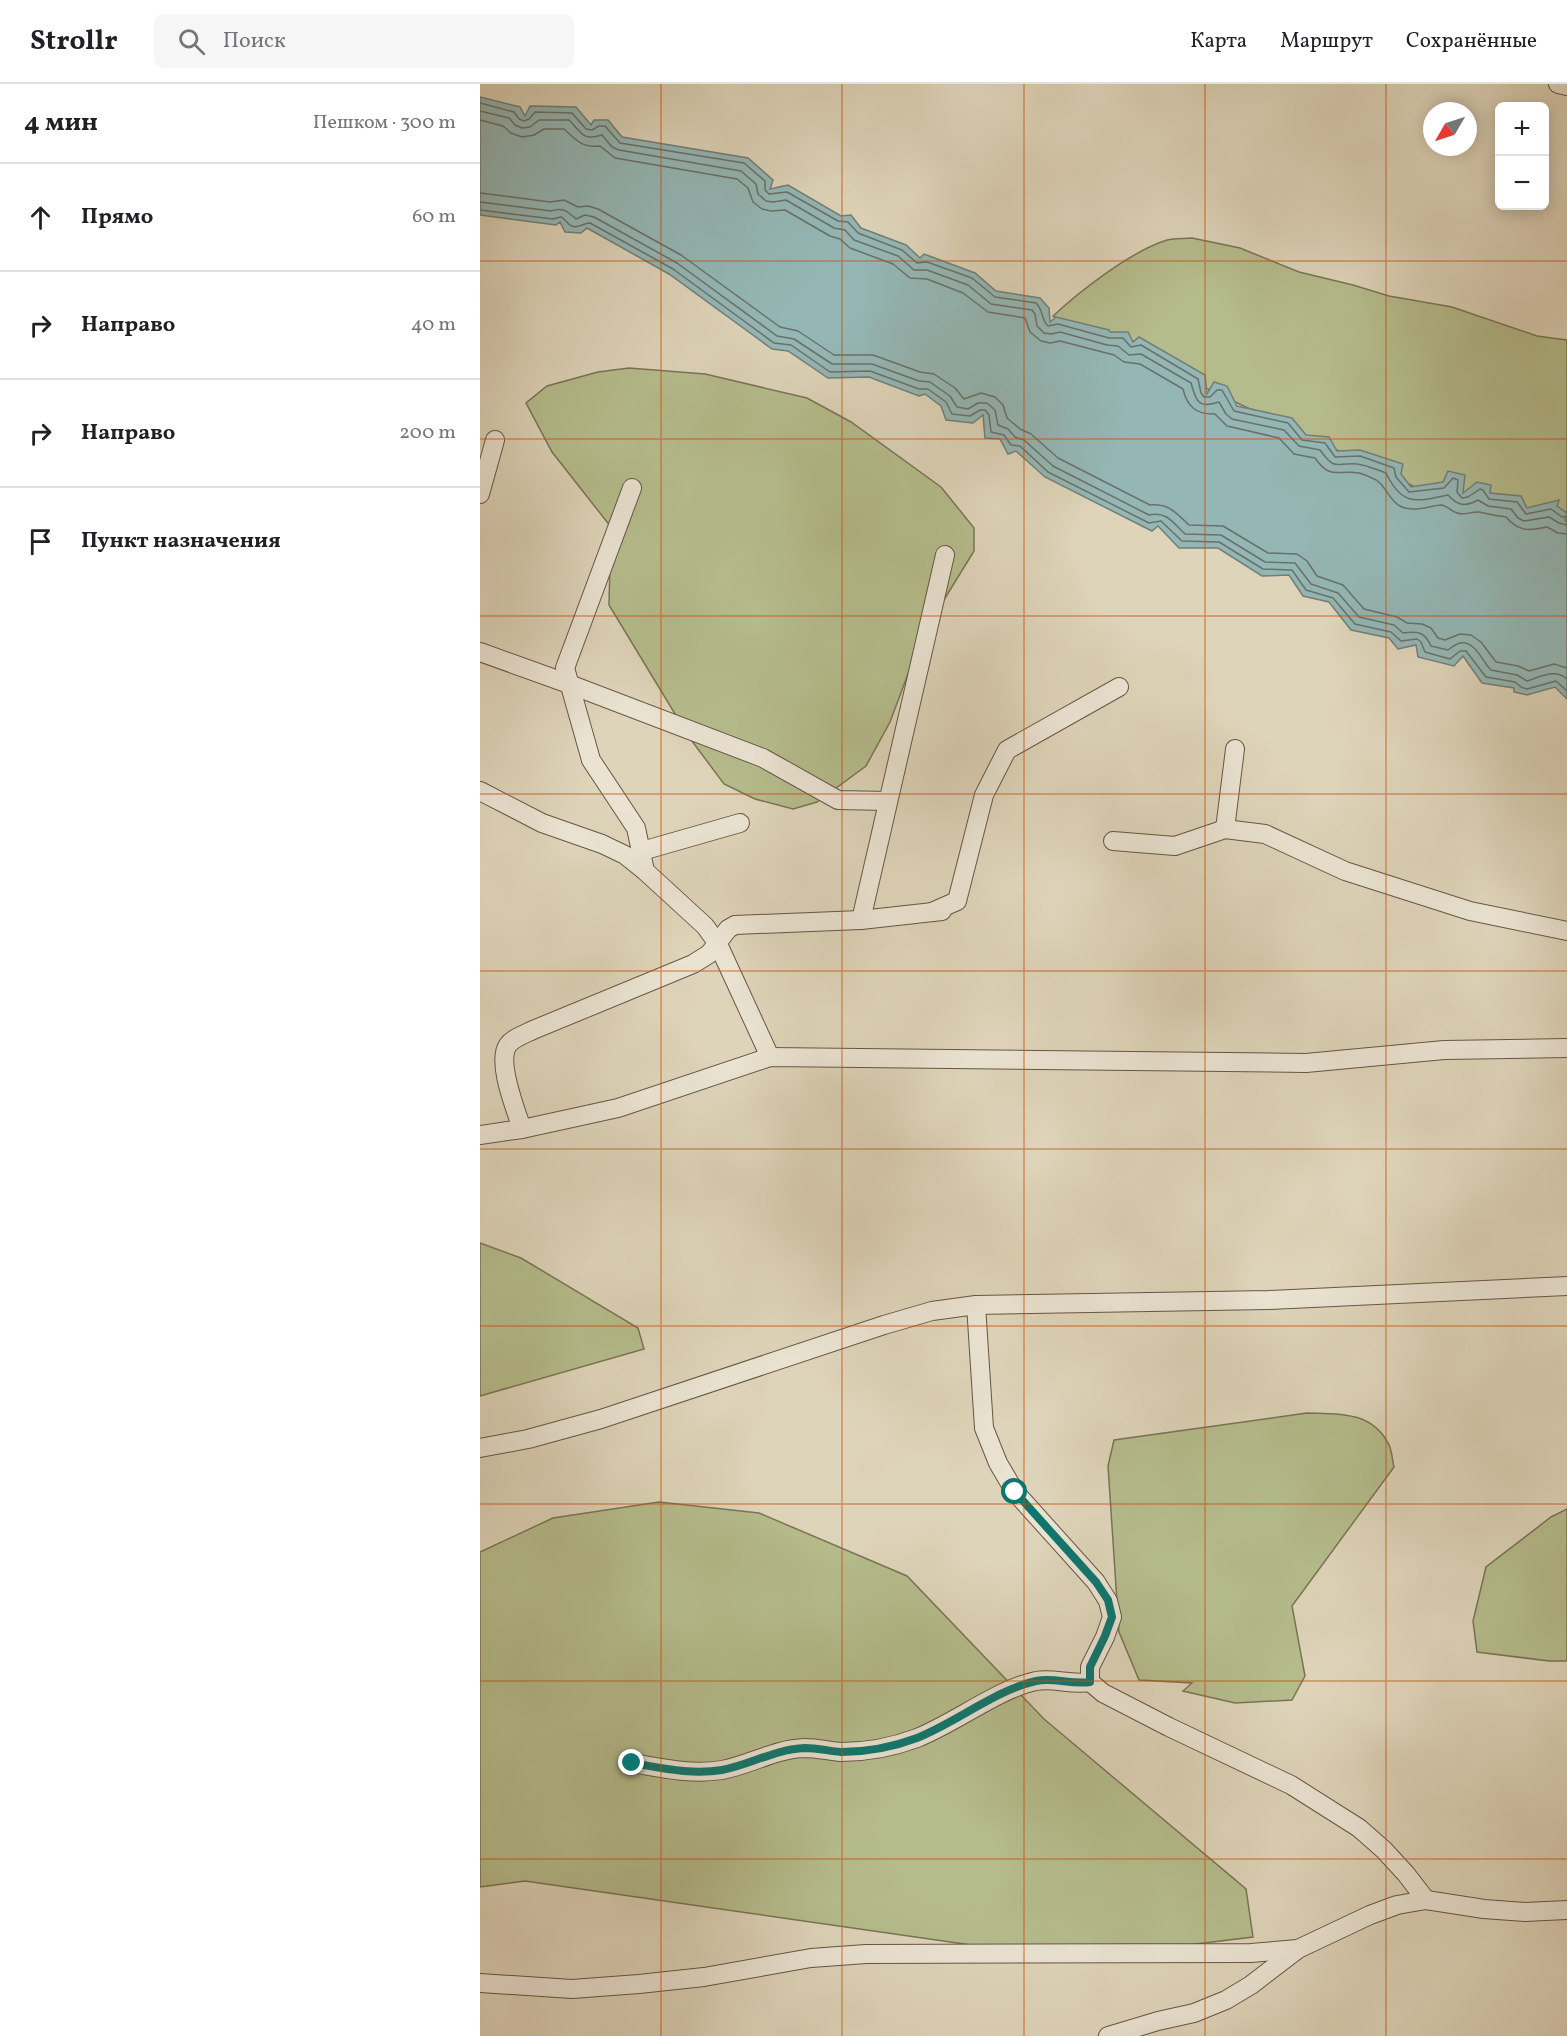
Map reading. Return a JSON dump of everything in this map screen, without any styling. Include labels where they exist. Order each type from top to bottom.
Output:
[{"type":"street","points":[[1558,84],[1567,86]]},
{"type":"street","points":[[480,494],[495,440]]},
{"type":"street","points":[[632,488],[565,668],[591,760],[636,828],[645,871]]},
{"type":"street","points":[[861,920],[945,555]]},
{"type":"street","points":[[480,652],[763,758],[838,800],[888,801]]},
{"type":"street","points":[[522,1130],[505,1070],[504,1057],[508,1045],[533,1030],[693,964],[709,954],[728,929],[735,924],[861,920],[937,912],[957,901],[984,795],[1007,750],[1119,687]]},
{"type":"street","points":[[1225,829],[1235,749]]},
{"type":"street","points":[[480,791],[542,823],[602,844],[625,855],[705,926],[718,944],[770,1057]]},
{"type":"street","points":[[642,850],[740,823]]},
{"type":"street","points":[[1113,841],[1175,846],[1225,829],[1265,834],[1345,871],[1470,911],[1567,931]]},
{"type":"street","points":[[480,1135],[522,1130],[618,1108],[770,1057],[1306,1062],[1444,1050],[1567,1048]]},
{"type":"street","points":[[480,1448],[528,1439],[601,1419],[932,1311],[976,1305],[1269,1300],[1567,1286]]},
{"type":"street","points":[[976,1305],[984,1428],[998,1463],[1015,1492],[1096,1582],[1108,1600],[1112,1617],[1090,1667],[1090,1682]]},
{"type":"street","points":[[632,1763],[697,1773],[724,1770],[772,1753],[805,1748],[840,1752],[872,1751],[916,1738],[1006,1692],[1033,1682],[1049,1679],[1078,1684],[1090,1682],[1103,1693],[1291,1785],[1359,1828],[1391,1858],[1426,1900]]},
{"type":"street","points":[[1108,2036],[1194,2013],[1226,2000],[1251,1985],[1298,1949],[1396,1905],[1426,1900],[1495,1910],[1525,1912],[1567,1910]]},
{"type":"street","points":[[480,1983],[572,1989],[628,1985],[704,1977],[811,1958],[866,1954],[1251,1953],[1298,1949]]},
{"type":"green space","points":[[1192,238],[1240,248],[1299,272],[1389,296],[1452,307],[1537,336],[1567,340],[1567,532],[1500,527],[1053,316],[1091,284],[1136,254],[1167,240]]},
{"type":"green space","points":[[629,368],[705,374],[807,398],[851,422],[941,487],[974,528],[974,551],[923,634],[890,722],[866,766],[817,802],[793,809],[755,799],[724,784],[689,737],[609,605],[610,564],[622,541],[552,452],[526,403],[547,386],[598,372]]},
{"type":"green space","points":[[480,1243],[521,1258],[638,1328],[644,1349],[480,1396]]},
{"type":"green space","points":[[1307,1413],[1353,1416],[1373,1425],[1389,1445],[1394,1467],[1292,1606],[1305,1676],[1292,1700],[1235,1703],[1183,1691],[1192,1683],[1139,1680],[1119,1632],[1108,1466],[1114,1440]]},
{"type":"green space","points":[[659,1502],[759,1513],[907,1576],[1044,1719],[1246,1889],[1253,1937],[1097,1956],[999,1949],[525,1881],[480,1887],[480,1552],[553,1518]]},
{"type":"green space","points":[[1567,1509],[1567,1661],[1477,1652],[1473,1621],[1486,1567],[1551,1517]]},
{"type":"water","points":[[480,97],[520,107],[525,116],[530,106],[576,107],[591,125],[594,120],[608,120],[622,137],[748,158],[773,180],[770,189],[788,185],[841,216],[851,215],[861,228],[906,245],[920,258],[924,254],[975,273],[996,291],[1040,298],[1049,308],[1050,322],[1056,317],[1110,332],[1128,332],[1133,342],[1139,337],[1205,375],[1207,394],[1214,382],[1227,386],[1237,406],[1292,418],[1306,435],[1329,437],[1337,451],[1360,450],[1403,464],[1401,474],[1411,487],[1443,482],[1448,471],[1465,475],[1463,493],[1477,482],[1491,485],[1490,493],[1521,496],[1527,508],[1559,500],[1557,506],[1567,513],[1565,520],[1567,523],[1567,699],[1555,687],[1527,695],[1514,692],[1514,688],[1482,683],[1463,656],[1454,666],[1418,657],[1416,645],[1398,649],[1389,638],[1351,630],[1329,602],[1303,596],[1289,575],[1262,576],[1218,548],[1179,548],[1158,526],[1152,531],[1045,477],[1016,451],[1008,454],[1000,439],[985,438],[983,415],[973,423],[946,420],[941,406],[925,394],[919,396],[869,377],[828,378],[788,351],[772,349],[669,274],[587,228],[581,233],[565,232],[560,222],[556,225],[480,215]]},
{"type":"route","points":[[632,1763],[697,1773],[724,1770],[772,1753],[805,1748],[840,1752],[872,1751],[916,1738],[1006,1692],[1033,1682],[1049,1679],[1078,1684],[1090,1682],[1090,1667],[1112,1617],[1108,1600],[1096,1582],[1015,1492]]}]
